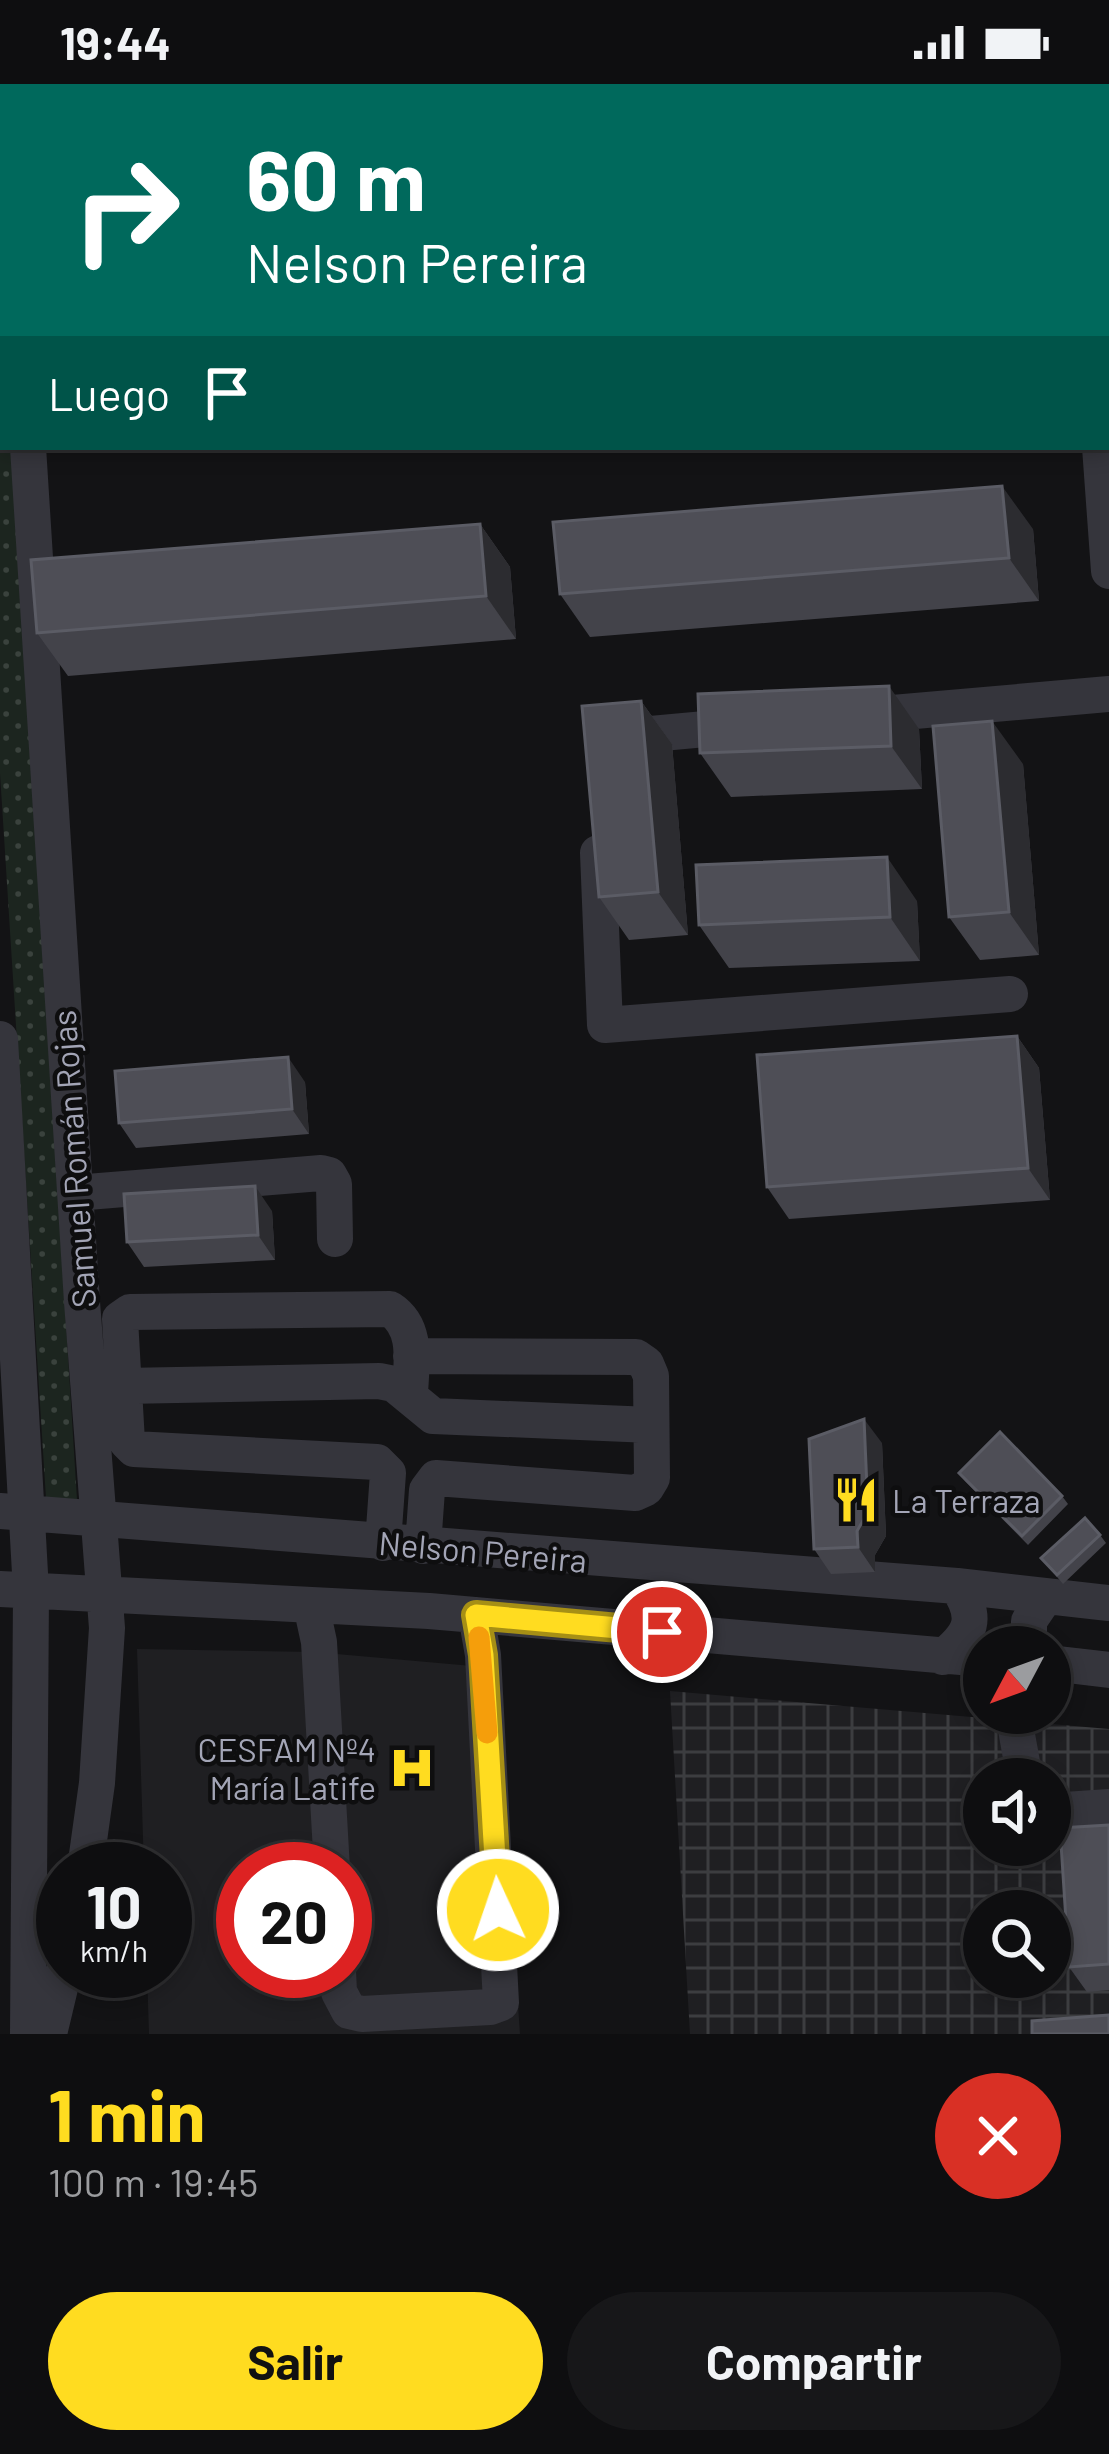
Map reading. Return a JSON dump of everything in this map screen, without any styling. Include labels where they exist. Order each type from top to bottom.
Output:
[{"type":"street","name":"Samuel Román Rojas","points":[[28,450],[82,1302],[102,1520],[104,1706],[88,1842]]},
{"type":"street","points":[[1100,450],[1108,548]]},
{"type":"street","points":[[826,718],[1109,694]]},
{"type":"street","points":[[595,763],[594,739],[779,723]]},
{"type":"street","points":[[596,811],[605,1025],[1010,994]]},
{"type":"street","name":"Samuel Román Rojas","points":[[0,1039],[16,1307],[14,1511],[28,2034]]},
{"type":"street","points":[[75,1193],[321,1173],[329,1175],[334,1184],[335,1239]]},
{"type":"street","points":[[16,1307],[82,1302]]},
{"type":"street","points":[[384,1526],[388,1473],[377,1462],[134,1449],[127,1442],[120,1319],[130,1312],[390,1309],[410,1330],[410,1395]]},
{"type":"street","points":[[411,1355],[636,1357],[651,1376],[652,1478],[646,1488],[635,1492],[436,1478],[427,1490],[429,1611]]},
{"type":"street","points":[[124,1386],[380,1381],[394,1384],[433,1416],[651,1425]]},
{"type":"street","name":"Nelson Pereira","points":[[14,1511],[102,1520],[384,1526],[666,1566],[957,1586],[1109,1603]]},
{"type":"street","points":[[662,1632],[666,1566]]},
{"type":"street","points":[[943,1657],[966,1636],[970,1624],[966,1599],[957,1586]]},
{"type":"street","name":"Nelson Pereira","points":[[16,1590],[429,1611],[963,1658]]},
{"type":"street","points":[[1029,1626],[1046,1596]]},
{"type":"street","points":[[311,1605],[319,1642],[330,1842]]},
{"type":"street","points":[[342,1998],[349,2011],[362,2014],[501,2003],[483,1655],[476,1615]]},
{"type":"street","points":[[1071,1666],[1109,1670]]},
{"type":"street","points":[[1071,1810],[1109,1807]]},
{"type":"street","points":[[49,2034],[58,1998]]},
{"type":"shaded area","points":[[0,450],[11,450],[77,1500],[46,1498],[0,773]]},
{"type":"shaded area","points":[[137,1649],[314,1652],[495,1668],[520,2034],[149,2034],[148,1998],[192,1998],[192,1842],[143,1842]]},
{"type":"shaded area","points":[[670,1691],[963,1716],[963,1734],[1071,1734],[1071,1726],[1109,1729],[1109,2034],[690,2034]]},
{"type":"building","points":[[1002,486],[1009,558],[560,594],[553,522]]},
{"type":"building","points":[[480,524],[486,596],[37,633],[31,560]]},
{"type":"building","points":[[889,686],[891,746],[700,753],[698,694]]},
{"type":"building","points":[[641,701],[658,892],[599,897],[582,706]]},
{"type":"building","points":[[992,721],[1009,912],[949,917],[933,726]]},
{"type":"building","points":[[887,857],[890,917],[699,925],[696,865]]},
{"type":"building","points":[[1017,1036],[1028,1168],[767,1187],[757,1055]]},
{"type":"building","points":[[288,1057],[292,1109],[119,1123],[115,1071]]},
{"type":"building","points":[[255,1186],[258,1235],[127,1242],[124,1194]]},
{"type":"building","points":[[864,1419],[868,1512],[857,1531],[858,1547],[814,1549],[809,1439]]},
{"type":"building","points":[[1000,1432],[1062,1496],[1022,1536],[959,1473]]},
{"type":"building","points":[[1085,1518],[1100,1535],[1057,1575],[1041,1558]]},
{"type":"building","points":[[1109,1825],[1109,1964],[1071,1967],[1071,1890],[1064,1890],[1062,1866],[1071,1866],[1071,1827]]},
{"type":"building","points":[[1109,2015],[1109,2034],[1032,2034],[1032,2021]]},
{"type":"slow traffic","points":[[479,1637],[487,1733]]},
{"type":"place","name":"La Terraza","points":[[856,1500]]},
{"type":"place","name":"CESFAM Nº4 María Latife","points":[[412,1768]]},
{"type":"route","points":[[498,1910],[483,1655],[476,1615],[662,1632]]}]
